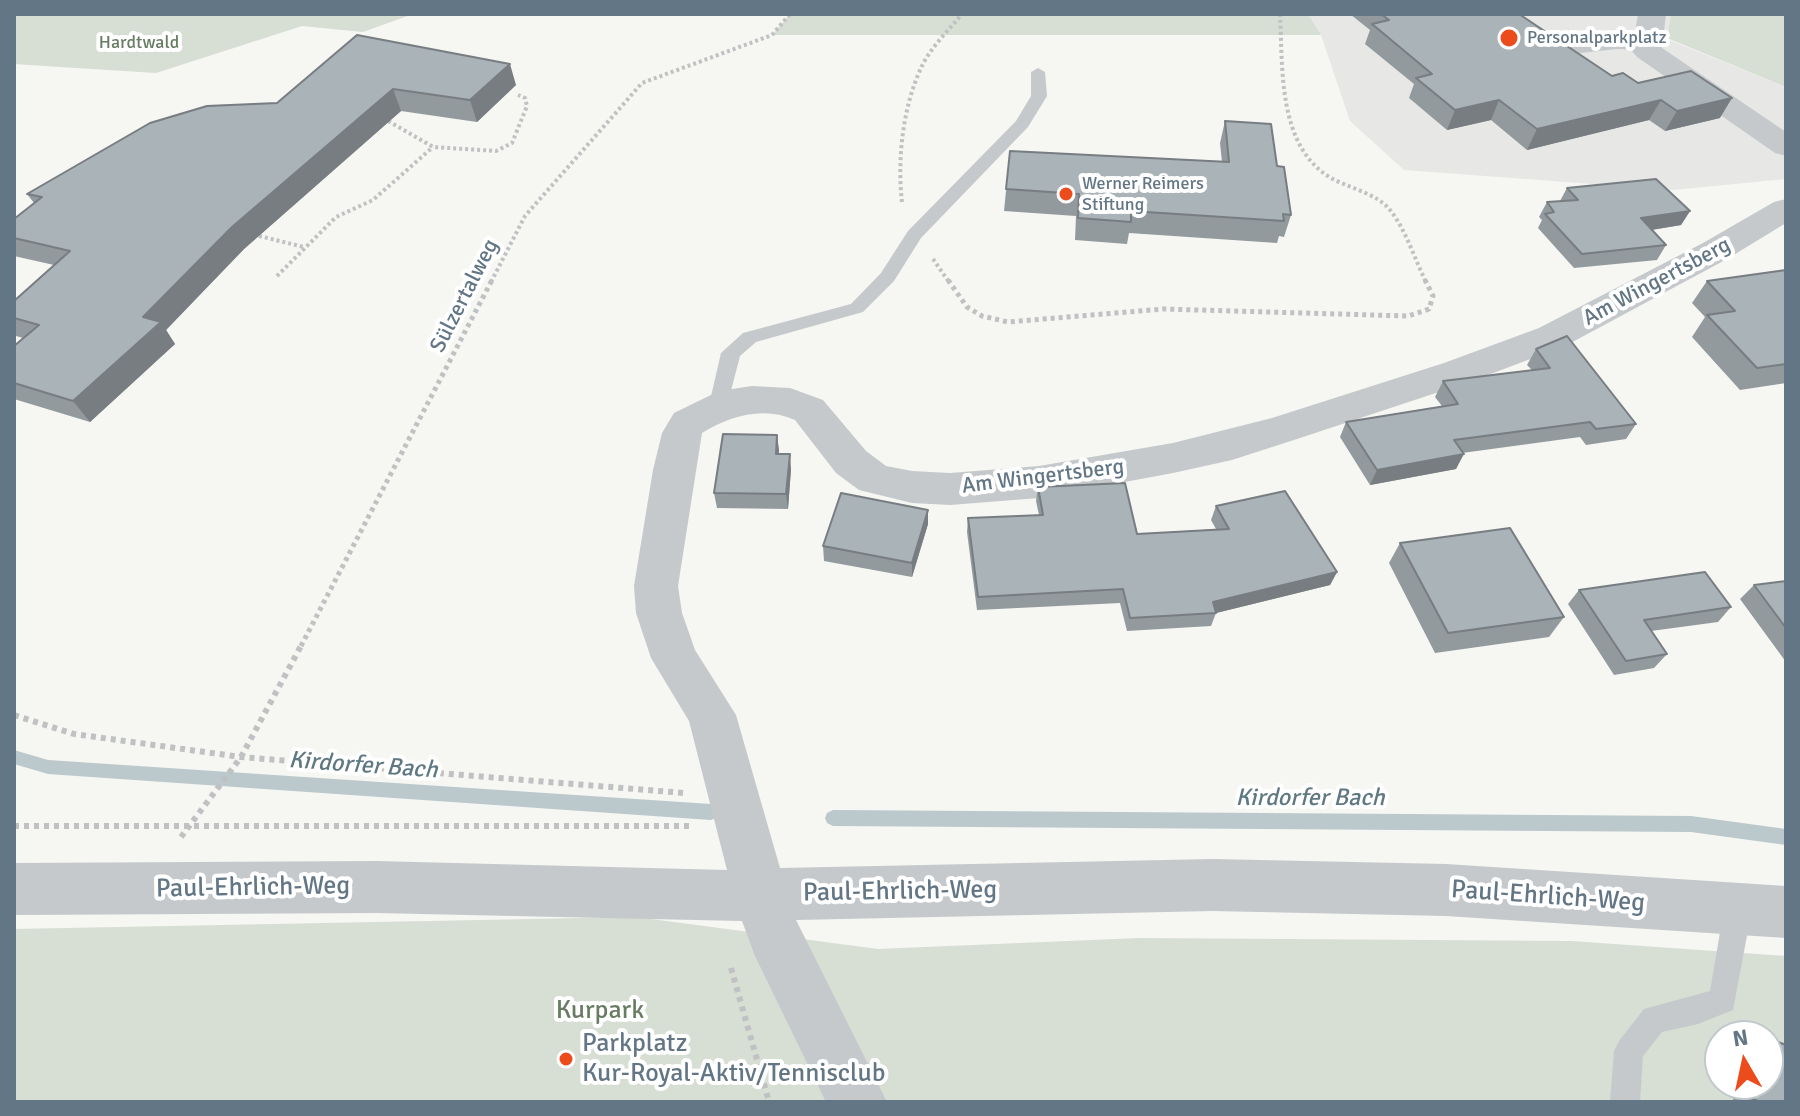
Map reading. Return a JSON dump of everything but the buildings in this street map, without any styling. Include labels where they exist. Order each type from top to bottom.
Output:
[{"type":"street","points":[[1652,14],[1647,51],[1786,146]]},
{"type":"street","name":"Am Wingertsberg","points":[[857,1102],[774,937],[712,715],[674,658],[665,637],[656,586],[682,433],[693,419],[719,405],[752,400],[790,402],[809,410],[851,462],[874,479],[912,487],[950,489],[1039,482],[1159,461],[1246,441],[1458,372],[1552,337],[1715,251],[1786,209]]},
{"type":"street","name":"Paul-Ehrlich-Weg","points":[[14,889],[376,887],[761,896],[1213,885],[1446,890],[1762,910]]},
{"type":"lane","points":[[1498,14],[1538,43],[1552,49],[1571,51],[1621,44],[1646,46]]},
{"type":"lane","points":[[719,405],[731,353],[750,337],[789,329],[857,308],[888,277],[914,235],[1022,124],[1039,96],[1038,72]]},
{"type":"lane","points":[[1625,1102],[1629,1051],[1654,1019],[1698,1010],[1723,1000],[1762,910]]},
{"type":"path","name":"Sülzertalweg","points":[[188,826],[237,763],[275,696],[525,216],[642,83],[772,35],[790,14]]},
{"type":"path","points":[[962,14],[922,67],[914,91],[903,156],[901,197],[907,222],[914,235],[967,307],[982,316],[1008,322],[1163,309],[1408,316],[1429,309],[1433,296],[1390,209],[1378,199],[1324,174],[1299,145],[1289,119],[1280,14]]},
{"type":"path","points":[[379,116],[433,147],[496,151],[512,143],[527,106],[525,98],[518,95]]},
{"type":"path","points":[[277,276],[336,217],[373,200],[433,147]]},
{"type":"path","points":[[259,236],[305,248]]},
{"type":"path","points":[[14,715],[74,734],[241,757],[684,793],[736,807]]},
{"type":"path","points":[[14,826],[188,826],[736,807]]},
{"type":"path","points":[[706,896],[722,937],[769,1102]]},
{"type":"shaded area","points":[[1308,14],[1671,14],[1667,39],[1786,87],[1786,179],[1674,190],[1404,170],[1350,121],[1321,35]]},
{"type":"green space","name":"Hardtwald","points":[[14,14],[413,14],[363,32],[302,26],[156,73],[14,64]]},
{"type":"green space","points":[[790,14],[1308,14],[1321,35],[772,35]]},
{"type":"green space","points":[[1671,14],[1786,14],[1786,87],[1667,38]]},
{"type":"green space","name":"Kurpark","points":[[636,917],[878,949],[1139,938],[1571,941],[1786,956],[1786,1102],[14,1102],[14,929]]},
{"type":"waterway","name":"Kirdorfer Bach","points":[[14,757],[48,767],[711,812]]},
{"type":"waterway","name":"Kirdorfer Bach","points":[[833,818],[1691,824],[1786,837]]},
{"type":"place","name":"Personalparkplatz","points":[[1509,38]]},
{"type":"place","name":"Werner Reimers Stiftung","points":[[1066,194]]},
{"type":"place","name":"Parkplatz Kur-Royal-Aktiv/Tennisclub","points":[[566,1059]]}]
